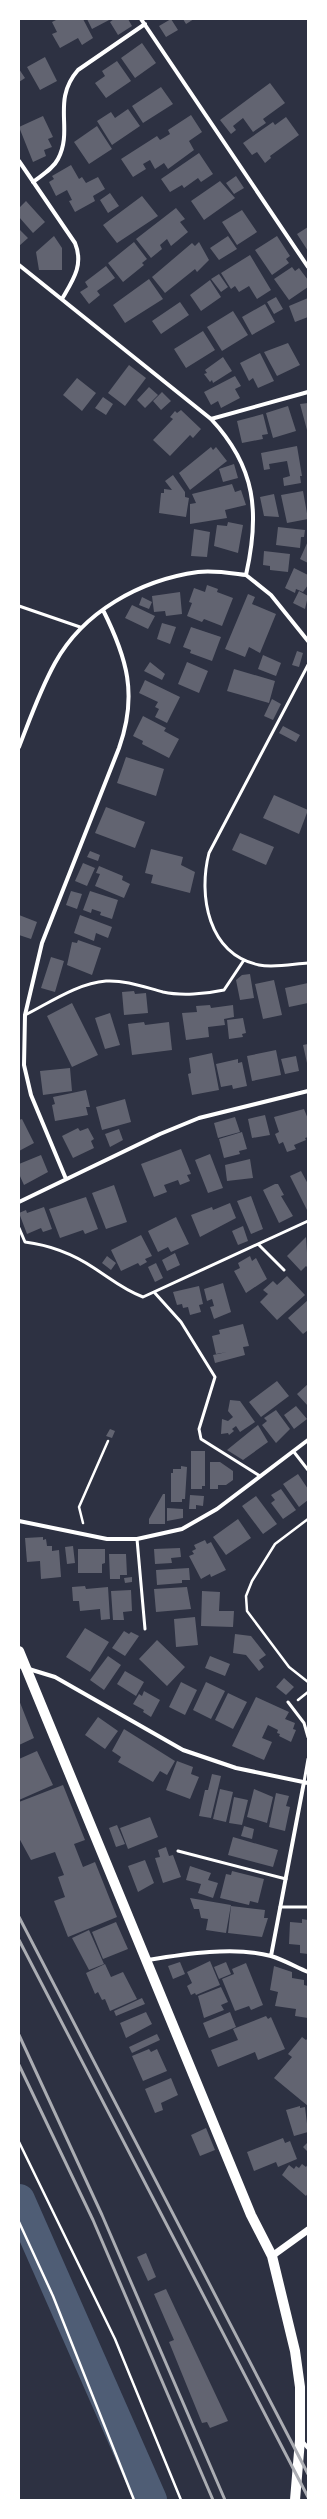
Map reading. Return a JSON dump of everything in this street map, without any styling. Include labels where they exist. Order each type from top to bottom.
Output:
[{"type":"main road","points":[[19,1651],[24,1668],[148,1960],[252,2215],[272,2256],[295,2351],[300,2387],[300,2440],[295,2500]]},
{"type":"street","points":[[141,19],[308,267]]},
{"type":"street","points":[[34,182],[52,167],[58,158],[64,140],[64,100],[70,79],[78,70],[145,24]]},
{"type":"street","points":[[19,161],[75,243],[79,254],[79,266],[62,299]]},
{"type":"street","points":[[19,266],[211,419],[222,430],[238,456],[247,475],[253,498],[255,521],[246,575]]},
{"type":"street","points":[[211,419],[308,392]]},
{"type":"street","points":[[19,747],[55,662],[80,627],[126,595],[155,582],[177,576],[215,572],[246,575],[272,595],[308,641]]},
{"type":"street","points":[[66,1179],[31,1095],[24,1065],[25,1015],[42,944],[119,748],[128,718],[129,682],[124,660],[119,642],[103,610]]},
{"type":"street","points":[[19,1017],[25,1015]]},
{"type":"street","points":[[19,1202],[160,1134],[199,1118],[308,1091]]},
{"type":"street","points":[[19,1521],[85,1533],[107,1539],[137,1539],[182,1529],[217,1509],[308,1440]]},
{"type":"street","points":[[24,1668],[55,1677],[183,1750],[236,1768],[306,1783],[271,1956]]},
{"type":"street","points":[[148,1960],[189,1953],[222,1952],[271,1956],[308,1972]]},
{"type":"street","points":[[272,2256],[308,2230]]},
{"type":"street","points":[[300,2440],[308,2448]]},
{"type":"lane","points":[[19,606],[80,627]]},
{"type":"lane","points":[[308,665],[209,853],[204,872],[204,894],[212,927],[227,948],[244,960],[260,965],[308,964]]},
{"type":"lane","points":[[25,1015],[91,984],[105,981],[125,982],[165,992],[201,993],[224,990],[244,960]]},
{"type":"lane","points":[[19,1228],[25,1242],[54,1248],[92,1267],[125,1290],[144,1297],[308,1221]]},
{"type":"lane","points":[[258,1244],[284,1270]]},
{"type":"lane","points":[[154,1292],[181,1322],[215,1377],[199,1429],[201,1439],[260,1476]]},
{"type":"lane","points":[[294,1452],[308,1470]]},
{"type":"lane","points":[[137,1539],[145,1629]]},
{"type":"lane","points":[[288,1702],[304,1723],[308,1737]]},
{"type":"lane","points":[[306,1783],[308,1759]]},
{"type":"lane","points":[[178,1851],[286,1880]]},
{"type":"lane","points":[[280,1907],[308,1907]]},
{"type":"path","points":[[85,1533],[79,1507],[108,1440]]},
{"type":"path","points":[[308,1519],[275,1544],[252,1580],[246,1596],[247,1611],[289,1667],[308,1682]]},
{"type":"path","points":[[19,2142],[115,2339],[181,2500]]},
{"type":"path","points":[[19,2222],[53,2296],[134,2500]]},
{"type":"building","points":[[58,19],[83,19],[93,38],[82,45],[78,38],[60,48],[52,34],[57,32],[52,22]]},
{"type":"building","points":[[87,19],[111,19],[92,29]]},
{"type":"building","points":[[114,19],[128,19],[132,26],[118,35],[110,22]]},
{"type":"building","points":[[171,19],[178,30],[166,37],[159,26]]},
{"type":"building","points":[[183,19],[194,19],[186,24]]},
{"type":"building","points":[[142,43],[156,63],[135,78],[121,58]]},
{"type":"building","points":[[45,57],[57,81],[40,90],[27,67]]},
{"type":"building","points":[[117,61],[131,81],[106,98],[95,83],[105,76],[102,71]]},
{"type":"building","points":[[19,69],[25,78],[19,82]]},
{"type":"building","points":[[270,83],[285,103],[263,119],[266,123],[253,132],[243,118],[233,126],[236,130],[231,134],[220,120]]},
{"type":"building","points":[[161,87],[173,104],[143,123],[132,106]]},
{"type":"building","points":[[128,109],[140,126],[112,145],[97,121],[111,112],[115,118]]},
{"type":"building","points":[[191,115],[202,132],[189,141],[194,150],[168,169],[164,163],[155,169],[150,160],[143,164],[146,169],[133,177],[121,159],[157,136],[160,140],[170,134],[168,130]]},
{"type":"building","points":[[43,116],[53,137],[48,139],[52,147],[44,150],[46,156],[33,162],[19,127]]},
{"type":"building","points":[[286,117],[299,135],[270,156],[271,158],[265,163],[257,152],[252,155],[243,143],[273,122],[275,125]]},
{"type":"building","points":[[97,126],[112,149],[89,164],[74,142]]},
{"type":"building","points":[[199,153],[213,174],[201,182],[198,178],[184,188],[182,185],[170,192],[161,179]]},
{"type":"building","points":[[71,165],[79,179],[82,177],[86,183],[98,177],[105,189],[93,196],[95,201],[75,212],[69,201],[72,200],[67,190],[56,196],[49,182],[54,179],[52,176]]},
{"type":"building","points":[[236,176],[244,188],[234,194],[226,183]]},
{"type":"building","points":[[220,181],[235,198],[204,220],[191,201]]},
{"type":"building","points":[[110,193],[119,206],[108,213],[100,200]]},
{"type":"building","points":[[142,196],[158,216],[117,243],[103,225]]},
{"type":"building","points":[[26,201],[45,222],[33,233],[19,217],[19,208]]},
{"type":"building","points":[[176,208],[185,219],[180,222],[188,232],[171,246],[167,239],[160,245],[162,249],[151,258],[136,239]]},
{"type":"building","points":[[242,210],[257,232],[237,245],[222,222]]},
{"type":"building","points":[[308,227],[308,251],[297,234]]},
{"type":"building","points":[[19,229],[28,238],[19,246]]},
{"type":"building","points":[[54,236],[62,248],[62,270],[39,270],[36,252]]},
{"type":"building","points":[[228,236],[237,249],[219,260],[210,248]]},
{"type":"building","points":[[277,236],[290,256],[286,259],[289,263],[272,275],[255,250]]},
{"type":"building","points":[[134,242],[147,259],[142,263],[144,265],[123,282],[108,263]]},
{"type":"building","points":[[199,242],[209,260],[197,272],[195,269],[165,293],[152,277],[192,243],[195,246]]},
{"type":"building","points":[[250,255],[271,290],[257,299],[249,286],[239,292],[235,286],[231,289],[221,273]]},
{"type":"building","points":[[106,266],[115,278],[97,291],[100,295],[89,304],[80,292],[88,287],[85,282]]},
{"type":"building","points":[[292,267],[295,271],[299,268],[308,280],[308,287],[289,300],[274,279]]},
{"type":"building","points":[[219,274],[228,287],[221,292],[211,279]]},
{"type":"building","points":[[149,279],[163,299],[125,323],[113,305]]},
{"type":"building","points":[[210,280],[221,297],[201,311],[190,295]]},
{"type":"building","points":[[276,297],[283,309],[274,314],[267,302]]},
{"type":"building","points":[[308,298],[308,317],[295,322],[289,306]]},
{"type":"building","points":[[180,302],[189,315],[161,334],[152,321]]},
{"type":"building","points":[[265,304],[275,322],[252,335],[242,317]]},
{"type":"building","points":[[233,311],[248,335],[222,351],[207,327]]},
{"type":"building","points":[[203,331],[215,350],[186,368],[174,349]]},
{"type":"building","points":[[288,343],[300,365],[277,376],[264,352]]},
{"type":"building","points":[[260,353],[274,381],[258,388],[253,378],[249,381],[240,363]]},
{"type":"building","points":[[223,357],[232,371],[213,383],[212,380],[210,382],[204,374],[207,373],[205,370]]},
{"type":"building","points":[[129,365],[146,378],[125,406],[108,393]]},
{"type":"building","points":[[235,376],[241,386],[235,389],[240,398],[221,408],[218,401],[211,405],[204,392]]},
{"type":"building","points":[[77,378],[96,393],[82,411],[63,395]]},
{"type":"building","points":[[149,387],[158,395],[145,408],[137,400]]},
{"type":"building","points":[[162,392],[171,401],[161,410],[153,401]]},
{"type":"building","points":[[103,397],[113,404],[106,415],[95,408]]},
{"type":"building","points":[[308,403],[308,430],[307,430],[300,404]]},
{"type":"building","points":[[288,406],[296,431],[273,438],[266,413]]},
{"type":"building","points":[[181,410],[201,429],[193,438],[190,435],[170,456],[153,440],[173,419],[170,417],[175,411],[177,413]]},
{"type":"building","points":[[263,414],[268,434],[262,435],[263,439],[242,443],[237,421]]},
{"type":"building","points":[[297,446],[302,476],[300,476],[301,483],[284,486],[283,478],[290,476],[287,461],[269,464],[270,469],[264,470],[261,453]]},
{"type":"building","points":[[211,447],[213,450],[216,447],[227,461],[190,490],[179,473]]},
{"type":"building","points":[[234,464],[238,478],[223,482],[219,469]]},
{"type":"building","points":[[173,475],[185,492],[185,497],[189,498],[186,517],[159,513],[161,493],[164,493],[164,489],[172,490],[165,481]]},
{"type":"building","points":[[232,484],[235,492],[241,490],[246,505],[225,510],[227,518],[190,524],[190,504],[196,503],[192,494]]},
{"type":"building","points":[[303,491],[308,519],[287,523],[281,495]]},
{"type":"building","points":[[274,494],[279,517],[264,516],[260,497]]},
{"type":"building","points":[[228,522],[243,525],[238,553],[214,546],[217,525],[227,526]]},
{"type":"building","points":[[278,527],[305,530],[304,537],[301,537],[300,548],[276,545]]},
{"type":"building","points":[[194,529],[210,532],[207,557],[191,556]]},
{"type":"building","points":[[308,541],[308,563],[300,559]]},
{"type":"building","points":[[264,551],[290,554],[288,572],[270,570],[270,566],[263,565]]},
{"type":"building","points":[[294,568],[308,575],[308,585],[303,592],[296,589],[295,593],[285,588]]},
{"type":"building","points":[[207,585],[218,589],[217,592],[233,598],[222,626],[204,619],[202,622],[187,616],[192,603],[189,602],[194,588],[205,592]]},
{"type":"building","points":[[299,591],[308,596],[305,609],[293,603]]},
{"type":"building","points":[[180,592],[182,614],[166,616],[165,611],[154,612],[152,596]]},
{"type":"building","points":[[248,594],[255,597],[252,604],[276,614],[260,653],[249,647],[245,657],[225,649]]},
{"type":"building","points":[[142,597],[152,602],[149,609],[139,605]]},
{"type":"building","points":[[132,605],[155,616],[148,629],[125,618]]},
{"type":"building","points":[[162,623],[176,627],[170,644],[157,639]]},
{"type":"building","points":[[191,627],[221,637],[212,661],[190,653],[191,650],[183,647]]},
{"type":"building","points":[[297,651],[303,653],[299,667],[292,665]]},
{"type":"building","points":[[263,655],[281,663],[276,676],[258,669]]},
{"type":"building","points":[[150,662],[165,674],[162,680],[144,671]]},
{"type":"building","points":[[187,662],[208,671],[199,693],[178,684]]},
{"type":"building","points":[[234,669],[275,681],[269,703],[227,691]]},
{"type":"building","points":[[145,680],[180,697],[167,723],[155,717],[159,709],[155,707],[158,702],[139,693]]},
{"type":"building","points":[[272,699],[281,704],[273,720],[264,716]]},
{"type":"building","points":[[143,716],[166,728],[164,731],[179,739],[169,758],[142,744],[143,741],[133,736]]},
{"type":"building","points":[[283,726],[300,735],[296,742],[279,733]]},
{"type":"building","points":[[126,757],[164,769],[156,796],[117,783]]},
{"type":"building","points":[[274,795],[308,810],[299,834],[263,818]]},
{"type":"building","points":[[106,807],[145,822],[135,848],[95,833]]},
{"type":"building","points":[[240,833],[274,847],[266,865],[232,850]]},
{"type":"building","points":[[151,849],[183,857],[181,865],[195,872],[190,893],[151,883],[153,875],[145,873]]},
{"type":"building","points":[[90,851],[100,855],[98,861],[87,857]]},
{"type":"building","points":[[83,863],[95,868],[87,886],[75,881]]},
{"type":"building","points":[[99,866],[123,876],[122,880],[130,884],[124,898],[95,886],[100,874],[96,873]]},
{"type":"building","points":[[71,891],[82,894],[77,909],[66,905]]},
{"type":"building","points":[[90,891],[118,900],[112,919],[100,915],[101,912],[92,909],[91,913],[83,910]]},
{"type":"building","points":[[19,915],[37,922],[31,939],[19,935]]},
{"type":"building","points":[[80,915],[112,927],[108,938],[96,933],[94,941],[74,933]]},
{"type":"building","points":[[78,940],[101,948],[92,975],[67,965],[72,942],[77,943]]},
{"type":"building","points":[[51,957],[64,961],[55,992],[41,988]]},
{"type":"building","points":[[250,974],[254,998],[240,1000],[236,980],[242,975]]},
{"type":"building","points":[[274,980],[282,1015],[263,1019],[255,984]]},
{"type":"building","points":[[308,983],[308,1003],[289,1007],[285,988]]},
{"type":"building","points":[[134,991],[135,994],[146,993],[148,1013],[124,1015],[122,992]]},
{"type":"building","points":[[72,1003],[98,1055],[72,1067],[47,1016]]},
{"type":"building","points":[[210,1005],[211,1008],[233,1005],[234,1017],[224,1019],[225,1025],[208,1027],[209,1037],[186,1040],[182,1013],[197,1012],[196,1006]]},
{"type":"building","points":[[110,1013],[120,1045],[105,1049],[95,1018]]},
{"type":"building","points":[[243,1018],[246,1033],[242,1034],[243,1037],[229,1039],[227,1020]]},
{"type":"building","points":[[144,1022],[145,1025],[169,1022],[172,1050],[132,1055],[128,1024]]},
{"type":"building","points":[[308,1044],[308,1063],[307,1063],[303,1045]]},
{"type":"building","points":[[276,1050],[281,1075],[252,1081],[247,1056]]},
{"type":"building","points":[[212,1053],[219,1090],[192,1095],[188,1074],[191,1073],[189,1058]]},
{"type":"building","points":[[296,1056],[299,1071],[285,1074],[281,1059]]},
{"type":"building","points":[[238,1059],[238,1063],[242,1062],[247,1086],[233,1089],[232,1085],[221,1087],[216,1064]]},
{"type":"building","points":[[70,1068],[72,1091],[43,1095],[40,1071]]},
{"type":"building","points":[[86,1090],[90,1107],[86,1107],[88,1115],[55,1121],[52,1105],[55,1104],[53,1097]]},
{"type":"building","points":[[125,1099],[131,1122],[102,1130],[96,1107]]},
{"type":"building","points":[[304,1109],[308,1119],[308,1137],[305,1138],[306,1140],[294,1145],[296,1149],[287,1152],[283,1142],[279,1144],[275,1134],[279,1132],[274,1117]]},
{"type":"building","points":[[265,1115],[270,1135],[252,1138],[248,1119]]},
{"type":"building","points":[[235,1117],[240,1132],[218,1138],[214,1123]]},
{"type":"building","points":[[22,1119],[34,1143],[19,1151],[19,1120]]},
{"type":"building","points":[[78,1128],[80,1131],[88,1128],[94,1139],[91,1141],[94,1148],[73,1158],[62,1136]]},
{"type":"building","points":[[119,1129],[123,1140],[110,1147],[105,1134]]},
{"type":"building","points":[[242,1132],[247,1149],[239,1151],[240,1154],[224,1158],[219,1139]]},
{"type":"building","points":[[181,1149],[191,1174],[187,1175],[190,1181],[180,1185],[178,1180],[164,1185],[167,1192],[154,1197],[141,1164]]},
{"type":"building","points":[[210,1154],[223,1188],[208,1193],[195,1160]]},
{"type":"building","points":[[41,1155],[48,1172],[24,1185],[19,1174],[19,1164]]},
{"type":"building","points":[[250,1159],[253,1178],[227,1181],[225,1165]]},
{"type":"building","points":[[301,1171],[308,1184],[307,1210],[290,1176]]},
{"type":"building","points":[[278,1184],[284,1195],[281,1196],[293,1216],[279,1223],[263,1190]]},
{"type":"building","points":[[114,1185],[127,1222],[106,1229],[92,1193]]},
{"type":"building","points":[[251,1196],[263,1229],[251,1234],[237,1201]]},
{"type":"building","points":[[86,1197],[98,1229],[85,1234],[83,1230],[60,1238],[49,1209]]},
{"type":"building","points":[[230,1203],[236,1218],[200,1237],[191,1215],[212,1207],[213,1210]]},
{"type":"building","points":[[44,1207],[52,1229],[43,1232],[41,1228],[27,1234],[19,1213],[26,1210],[27,1213]]},
{"type":"building","points":[[176,1217],[189,1244],[171,1252],[168,1247],[158,1252],[148,1231]]},
{"type":"building","points":[[243,1226],[248,1241],[238,1245],[232,1231]]},
{"type":"building","points":[[141,1235],[152,1256],[145,1259],[147,1262],[140,1266],[138,1263],[121,1271],[111,1250]]},
{"type":"building","points":[[306,1237],[308,1268],[306,1266],[301,1271],[287,1256]]},
{"type":"building","points":[[175,1253],[180,1265],[167,1271],[162,1260]]},
{"type":"building","points":[[107,1256],[116,1263],[111,1270],[102,1263]]},
{"type":"building","points":[[250,1256],[252,1261],[256,1258],[267,1279],[246,1293],[234,1271],[240,1268],[238,1263]]},
{"type":"building","points":[[156,1263],[163,1278],[155,1282],[148,1267]]},
{"type":"building","points":[[287,1276],[305,1295],[277,1320],[260,1302],[268,1294],[263,1290],[273,1281],[277,1285]]},
{"type":"building","points":[[223,1283],[231,1312],[214,1319],[210,1307],[214,1306],[212,1299],[207,1301],[204,1289]]},
{"type":"building","points":[[199,1286],[203,1304],[199,1305],[201,1312],[190,1315],[188,1307],[183,1308],[182,1304],[177,1305],[173,1292]]},
{"type":"building","points":[[308,1300],[308,1330],[303,1334],[288,1318]]},
{"type":"building","points":[[243,1324],[249,1346],[243,1347],[245,1355],[215,1363],[213,1355],[227,1352],[216,1354],[212,1336],[220,1334],[219,1330]]},
{"type":"building","points":[[277,1381],[289,1396],[261,1417],[249,1402]]},
{"type":"building","points":[[308,1384],[308,1406],[297,1394]]},
{"type":"building","points":[[230,1400],[240,1401],[255,1422],[240,1432],[236,1426],[232,1429],[234,1431],[229,1435],[228,1433],[221,1434],[222,1419],[228,1421],[233,1417],[228,1411]]},
{"type":"building","points":[[296,1406],[307,1419],[294,1429],[284,1415]]},
{"type":"building","points":[[276,1410],[290,1429],[276,1443],[262,1425],[267,1421],[264,1418]]},
{"type":"building","points":[[258,1425],[268,1442],[243,1460],[227,1450]]},
{"type":"building","points":[[110,1429],[115,1431],[112,1438],[106,1436]]},
{"type":"building","points":[[191,1451],[205,1451],[205,1486],[202,1486],[202,1489],[191,1489]]},
{"type":"building","points":[[210,1462],[220,1462],[233,1471],[233,1480],[226,1485],[218,1485],[218,1489],[210,1489]]},
{"type":"building","points":[[181,1466],[187,1467],[185,1499],[182,1499],[182,1502],[171,1502],[171,1473],[173,1473],[173,1469],[181,1469]]},
{"type":"building","points":[[298,1474],[308,1489],[308,1500],[299,1507],[283,1484]]},
{"type":"building","points":[[281,1489],[296,1510],[283,1519],[271,1503],[275,1500],[271,1495]]},
{"type":"building","points":[[163,1494],[165,1494],[165,1524],[149,1524],[149,1519]]},
{"type":"building","points":[[190,1495],[204,1496],[203,1506],[196,1505],[196,1509],[189,1509]]},
{"type":"building","points":[[256,1496],[277,1524],[263,1534],[242,1506]]},
{"type":"building","points":[[167,1508],[183,1509],[183,1518],[167,1521]]},
{"type":"building","points":[[238,1519],[251,1538],[226,1555],[213,1537]]},
{"type":"building","points":[[43,1537],[43,1540],[46,1539],[47,1546],[52,1546],[52,1551],[59,1550],[61,1577],[41,1579],[40,1561],[27,1562],[25,1538]]},
{"type":"building","points":[[205,1540],[207,1544],[211,1542],[226,1570],[211,1577],[210,1574],[201,1579],[189,1556],[194,1554],[192,1551],[196,1549],[194,1545]]},
{"type":"building","points":[[73,1546],[75,1563],[67,1564],[65,1547]]},
{"type":"building","points":[[180,1548],[181,1557],[171,1558],[172,1563],[155,1564],[154,1549]]},
{"type":"building","points":[[78,1549],[105,1549],[105,1563],[102,1564],[102,1573],[78,1573]]},
{"type":"building","points":[[109,1554],[126,1554],[127,1575],[120,1575],[120,1579],[110,1579]]},
{"type":"building","points":[[189,1568],[190,1580],[182,1580],[182,1583],[157,1585],[156,1570]]},
{"type":"building","points":[[132,1577],[132,1582],[125,1583],[124,1578]]},
{"type":"building","points":[[85,1586],[86,1589],[108,1587],[110,1619],[101,1620],[100,1609],[80,1611],[79,1601],[73,1601],[72,1587]]},
{"type":"building","points":[[187,1587],[191,1609],[156,1612],[154,1589]]},
{"type":"building","points":[[131,1590],[132,1611],[123,1612],[124,1620],[113,1620],[111,1591]]},
{"type":"building","points":[[202,1591],[220,1592],[219,1611],[234,1611],[233,1627],[201,1626]]},
{"type":"building","points":[[195,1617],[198,1645],[176,1647],[174,1619]]},
{"type":"building","points":[[85,1628],[109,1642],[90,1672],[66,1657]]},
{"type":"building","points":[[124,1631],[129,1634],[131,1632],[139,1636],[125,1656],[112,1648]]},
{"type":"building","points":[[235,1634],[251,1636],[266,1655],[259,1660],[264,1667],[259,1671],[246,1655],[233,1653]]},
{"type":"building","points":[[157,1640],[185,1667],[167,1686],[139,1659]]},
{"type":"building","points":[[108,1656],[121,1665],[104,1690],[90,1680]]},
{"type":"building","points":[[210,1656],[230,1664],[225,1676],[205,1668]]},
{"type":"building","points":[[125,1671],[144,1682],[136,1696],[117,1684]]},
{"type":"building","points":[[284,1678],[294,1687],[286,1695],[276,1687]]},
{"type":"building","points":[[181,1682],[197,1690],[185,1715],[169,1707]]},
{"type":"building","points":[[206,1682],[225,1691],[211,1719],[193,1710]]},
{"type":"building","points":[[144,1691],[160,1700],[151,1717],[143,1712],[144,1710],[133,1704],[139,1694],[142,1696]]},
{"type":"building","points":[[228,1693],[247,1702],[233,1729],[215,1720]]},
{"type":"building","points":[[256,1697],[289,1712],[285,1719],[295,1723],[293,1729],[296,1730],[291,1742],[279,1736],[280,1734],[277,1733],[278,1730],[268,1725],[262,1738],[272,1742],[264,1760],[232,1746]]},
{"type":"building","points":[[19,1700],[34,1738],[19,1745]]},
{"type":"building","points":[[98,1717],[118,1731],[105,1749],[85,1735]]},
{"type":"building","points":[[124,1729],[175,1761],[167,1775],[160,1771],[153,1782],[118,1762],[121,1757],[112,1751]]},
{"type":"building","points":[[37,1751],[53,1785],[19,1800],[19,1759]]},
{"type":"building","points":[[177,1761],[193,1767],[191,1774],[199,1777],[190,1799],[166,1790]]},
{"type":"building","points":[[212,1774],[221,1776],[211,1818],[199,1816],[205,1790],[208,1790]]},
{"type":"building","points":[[63,1785],[85,1840],[74,1844],[83,1867],[95,1862],[117,1917],[68,1937],[54,1901],[65,1897],[58,1877],[64,1875],[55,1852],[31,1860],[19,1838],[19,1802]]},
{"type":"building","points":[[220,1789],[233,1792],[226,1822],[213,1819]]},
{"type":"building","points":[[254,1789],[273,1797],[267,1823],[247,1817]]},
{"type":"building","points":[[276,1793],[289,1796],[286,1806],[290,1807],[285,1831],[269,1827]]},
{"type":"building","points":[[234,1797],[248,1800],[242,1825],[229,1823]]},
{"type":"building","points":[[150,1817],[158,1837],[128,1849],[120,1828]]},
{"type":"building","points":[[117,1825],[125,1844],[116,1847],[109,1828]]},
{"type":"building","points":[[244,1826],[254,1829],[252,1839],[241,1836]]},
{"type":"building","points":[[233,1837],[278,1850],[273,1867],[228,1855]]},
{"type":"building","points":[[166,1847],[169,1856],[173,1855],[181,1877],[163,1883],[155,1858],[160,1857],[158,1850]]},
{"type":"building","points":[[145,1860],[154,1883],[138,1892],[128,1866]]},
{"type":"building","points":[[190,1866],[211,1873],[208,1880],[218,1883],[213,1898],[198,1893],[201,1884],[186,1880]]},
{"type":"building","points":[[232,1871],[264,1879],[258,1903],[250,1901],[249,1905],[220,1898],[226,1874],[231,1875]]},
{"type":"building","points":[[190,1898],[231,1905],[226,1933],[206,1930],[208,1919],[201,1918],[199,1909],[194,1909]]},
{"type":"building","points":[[231,1906],[265,1910],[264,1918],[268,1918],[262,1937],[228,1933]]},
{"type":"building","points":[[302,1919],[308,1920],[308,1954],[300,1953],[300,1945],[289,1944],[290,1922],[302,1923]]},
{"type":"building","points":[[116,1922],[128,1949],[103,1959],[92,1932]]},
{"type":"building","points":[[89,1930],[104,1964],[89,1970],[72,1938]]},
{"type":"building","points":[[210,1961],[220,1985],[196,1995],[195,1993],[191,1995],[187,1986],[192,1983],[187,1972]]},
{"type":"building","points":[[180,1962],[185,1974],[173,1979],[168,1966]]},
{"type":"building","points":[[226,1962],[231,1974],[219,1979],[214,1967]]},
{"type":"building","points":[[246,1963],[263,2005],[251,2010],[249,2006],[235,2011],[222,1979],[234,1974],[232,1969]]},
{"type":"building","points":[[105,1964],[111,1977],[123,1972],[137,1999],[110,2011],[105,1999],[102,2000],[98,1992],[95,1994],[86,1973]]},
{"type":"building","points":[[274,1966],[292,1972],[292,1978],[304,1980],[304,1985],[308,1986],[308,2018],[295,2016],[296,2009],[275,2006],[278,1992],[270,1990]]},
{"type":"building","points":[[221,1987],[228,2002],[221,2005],[224,2010],[204,2018],[198,1996]]},
{"type":"building","points":[[142,1998],[145,2004],[116,2016],[114,2011]]},
{"type":"building","points":[[146,2012],[152,2024],[126,2038],[120,2023]]},
{"type":"building","points":[[230,2012],[236,2027],[209,2038],[203,2023]]},
{"type":"building","points":[[266,2016],[268,2019],[271,2017],[285,2049],[258,2060],[255,2052],[218,2067],[211,2050],[238,2040],[233,2029]]},
{"type":"building","points":[[157,2034],[160,2040],[132,2053],[129,2047]]},
{"type":"building","points":[[302,2037],[306,2040],[308,2038],[308,2106],[274,2078],[292,2057],[288,2054]]},
{"type":"building","points":[[149,2049],[151,2052],[157,2049],[167,2071],[143,2081],[132,2056]]},
{"type":"building","points":[[171,2078],[178,2095],[161,2103],[163,2110],[155,2113],[145,2089]]},
{"type":"building","points":[[300,2106],[300,2108],[305,2107],[308,2132],[294,2136],[286,2110]]},
{"type":"building","points":[[206,2128],[215,2150],[200,2156],[191,2135]]},
{"type":"building","points":[[283,2138],[285,2143],[290,2141],[297,2159],[278,2167],[276,2162],[254,2171],[247,2152]]},
{"type":"building","points":[[308,2142],[308,2152],[303,2147]]},
{"type":"building","points":[[302,2164],[306,2167],[308,2164],[308,2193],[306,2196],[282,2175],[289,2165],[294,2169],[296,2166],[299,2168]]},
{"type":"building","points":[[146,2253],[156,2277],[148,2281],[137,2257]]},
{"type":"building","points":[[166,2289],[228,2421],[210,2428],[207,2422],[202,2423],[169,2342],[174,2340],[154,2294]]},
{"type":"waterway","points":[[19,2200],[151,2500]]},
{"type":"railway","points":[[19,1917],[308,2474]]},
{"type":"railway","points":[[19,1940],[308,2497]]},
{"type":"railway","points":[[19,2035],[102,2215],[225,2500]]},
{"type":"railway","points":[[19,2065],[93,2220],[213,2500]]}]
